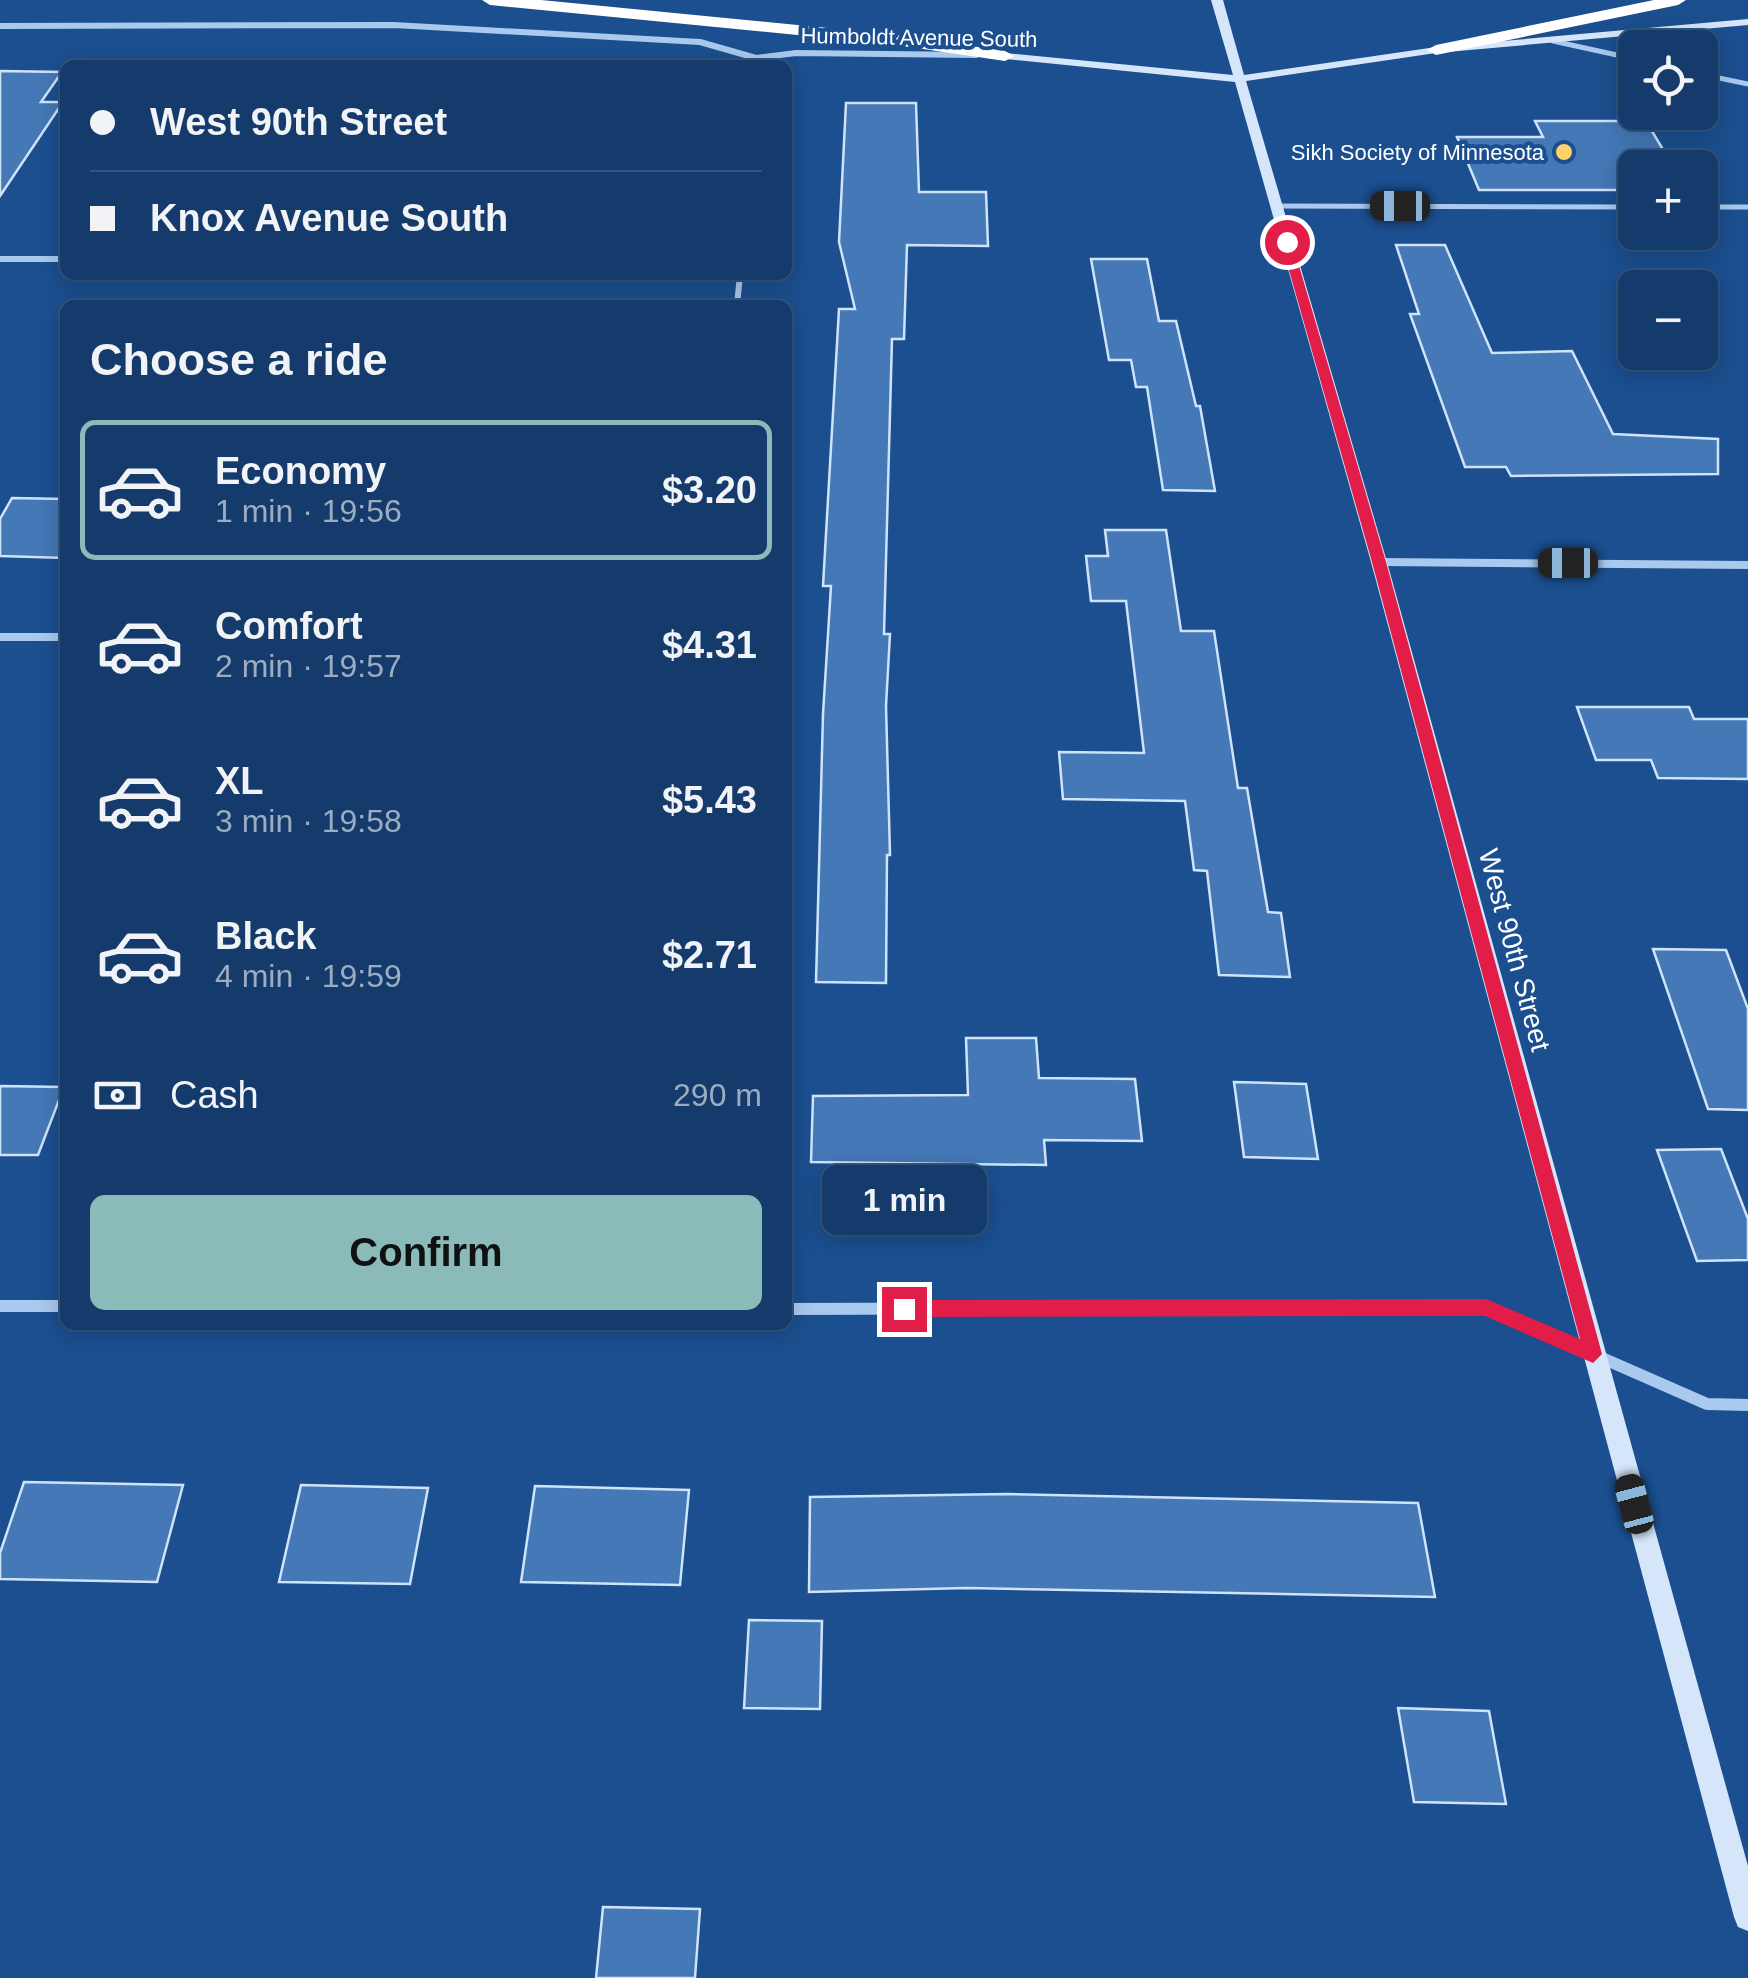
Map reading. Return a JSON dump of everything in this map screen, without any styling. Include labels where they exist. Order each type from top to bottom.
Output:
[{"type":"highway","points":[[490,0],[889,39],[1004,56]]},
{"type":"highway","points":[[1436,50],[1678,0]]},
{"type":"street","name":"West 90th Street","points":[[1219,8],[1379,562],[1748,1917]]},
{"type":"street","name":"Humboldt Avenue South","points":[[765,60],[796,53],[1004,56],[1240,79],[1436,50],[1748,22]]},
{"type":"street","name":"Humboldt Avenue South","points":[[0,26],[394,25],[700,42],[750,60]]},
{"type":"street","points":[[0,259],[60,259]]},
{"type":"street","points":[[1379,562],[1748,564]]},
{"type":"street","points":[[0,637],[60,638]]},
{"type":"street","points":[[0,1306],[60,1306]]},
{"type":"street","points":[[792,1309],[1486,1307],[1707,1404],[1748,1405]]},
{"type":"lane","points":[[1548,40],[1618,55]]},
{"type":"lane","points":[[1718,78],[1748,84]]},
{"type":"lane","points":[[1276,206],[1618,207]]},
{"type":"lane","points":[[1718,207],[1748,207]]},
{"type":"building","points":[[0,71],[60,72],[41,102],[60,102],[60,106],[0,196]]},
{"type":"building","points":[[846,103],[916,103],[919,192],[986,192],[988,246],[907,245],[904,339],[892,339],[884,634],[890,634],[886,706],[890,855],[886,983],[816,982],[823,714],[831,586],[823,586],[839,309],[855,309],[839,242]]},
{"type":"building","name":"Sikh Society of Minnesota","points":[[1535,121],[1618,121],[1618,130],[1651,130],[1663,150],[1618,150],[1618,190],[1479,190],[1457,137],[1543,137]]},
{"type":"building","points":[[1396,245],[1445,245],[1492,353],[1572,351],[1613,434],[1718,439],[1718,474],[1511,476],[1506,467],[1465,467],[1410,314],[1419,314]]},
{"type":"building","points":[[1091,259],[1147,259],[1159,321],[1176,321],[1196,406],[1200,406],[1215,491],[1163,490],[1147,387],[1136,387],[1131,360],[1109,360]]},
{"type":"building","points":[[12,498],[60,499],[60,558],[0,556],[0,519]]},
{"type":"building","points":[[1105,530],[1166,530],[1181,631],[1214,631],[1238,788],[1247,788],[1268,912],[1281,913],[1290,977],[1219,975],[1207,871],[1194,870],[1185,801],[1063,799],[1059,752],[1144,753],[1126,601],[1091,601],[1086,556],[1108,556]]},
{"type":"building","points":[[1577,707],[1689,707],[1694,719],[1748,719],[1748,779],[1658,778],[1651,760],[1596,760]]},
{"type":"building","points":[[1653,949],[1726,950],[1748,1009],[1748,1110],[1708,1109]]},
{"type":"building","points":[[966,1038],[1036,1038],[1039,1078],[1135,1079],[1142,1141],[1044,1140],[1046,1165],[811,1162],[813,1096],[968,1095]]},
{"type":"building","points":[[1234,1082],[1306,1084],[1318,1159],[1244,1157]]},
{"type":"building","points":[[0,1086],[60,1087],[60,1097],[38,1155],[0,1155]]},
{"type":"building","points":[[1721,1149],[1748,1219],[1748,1260],[1697,1261],[1657,1150]]},
{"type":"building","points":[[24,1482],[183,1485],[157,1582],[0,1579],[0,1553]]},
{"type":"building","points":[[301,1485],[428,1488],[410,1584],[279,1582]]},
{"type":"building","points":[[535,1486],[689,1490],[680,1585],[521,1582]]},
{"type":"building","points":[[1008,1494],[1418,1503],[1435,1597],[967,1588],[809,1592],[810,1497]]},
{"type":"building","points":[[749,1620],[822,1621],[820,1709],[744,1708]]},
{"type":"building","points":[[1398,1708],[1489,1711],[1506,1804],[1414,1802]]},
{"type":"building","points":[[603,1907],[700,1909],[695,1978],[596,1978]]},
{"type":"place","name":"Sikh Society of Minnesota","points":[[1564,152]]},
{"type":"route","points":[[904,1309],[1486,1307],[1593,1354],[1379,562],[1287,242]]}]
